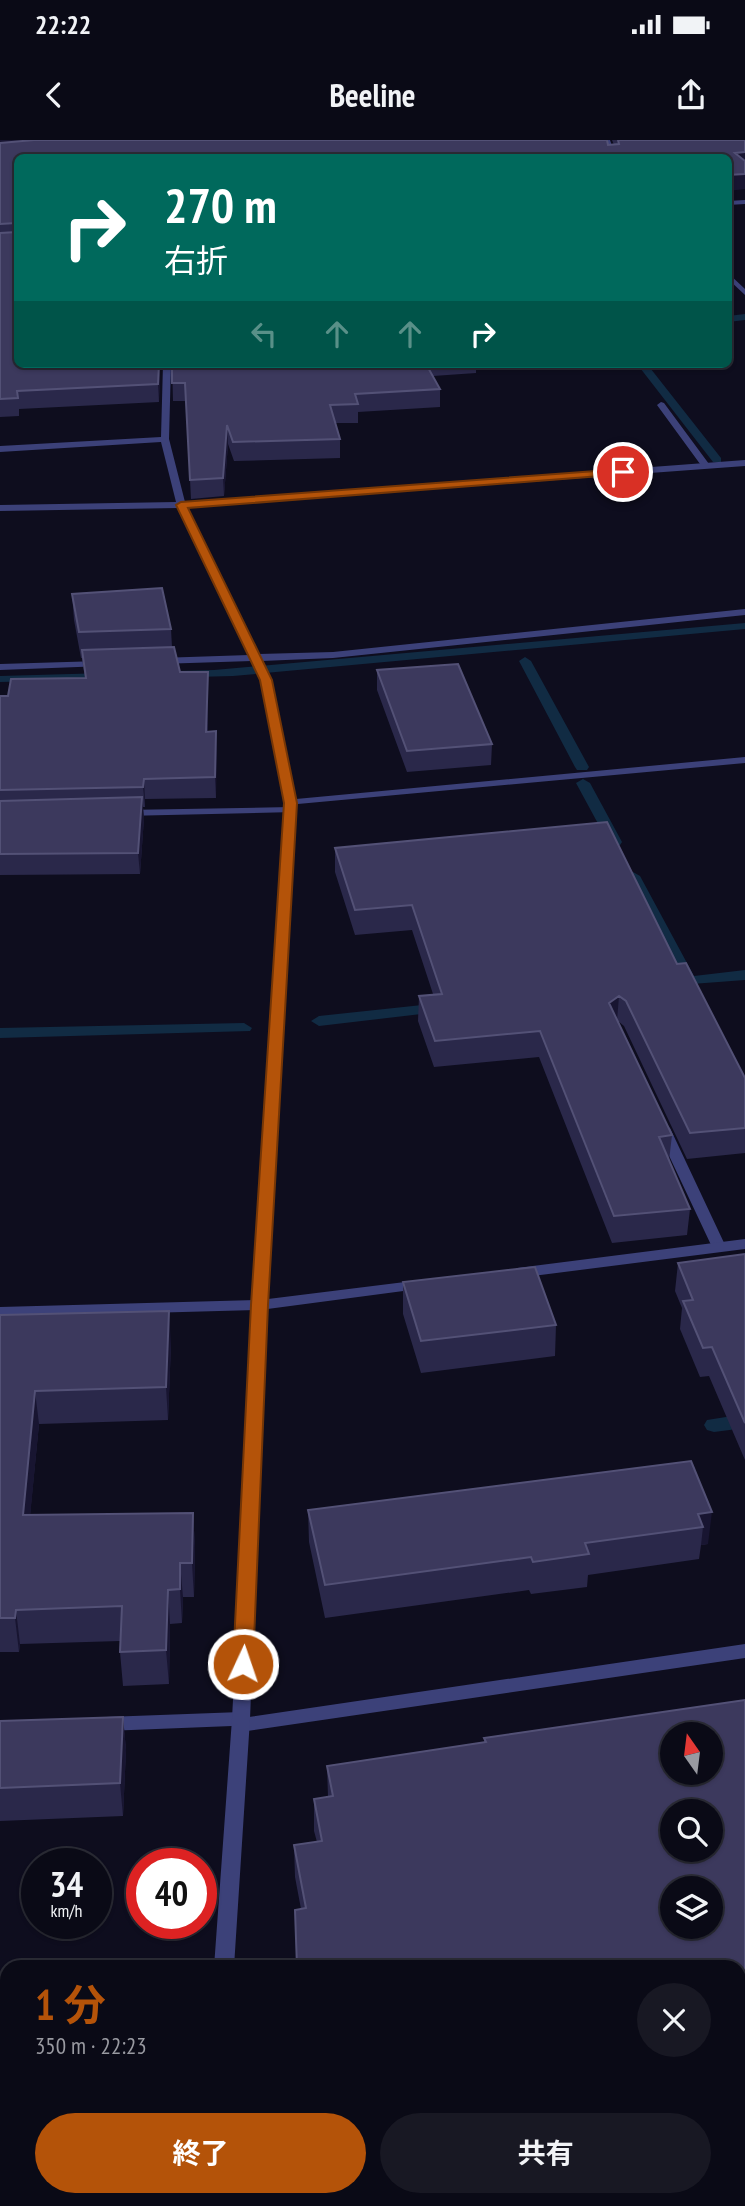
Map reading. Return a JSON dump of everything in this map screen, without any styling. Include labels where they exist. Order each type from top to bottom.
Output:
[{"type":"street","points":[[732,279],[745,293]]},
{"type":"street","points":[[167,368],[165,439],[181,505],[264,676],[291,807],[260,1305],[240,1722],[224,1960]]},
{"type":"street","points":[[661,405],[706,466]]},
{"type":"street","points":[[0,449],[165,439]]},
{"type":"street","points":[[0,508],[181,505],[745,463]]},
{"type":"street","points":[[144,662],[332,654],[745,612]]},
{"type":"street","points":[[0,667],[117,663]]},
{"type":"street","points":[[111,814],[291,807],[745,760]]},
{"type":"street","points":[[656,1112],[719,1247]]},
{"type":"street","points":[[503,1274],[745,1244]]},
{"type":"street","points":[[0,1312],[260,1305],[435,1283]]},
{"type":"street","points":[[93,1724],[240,1722],[745,1651]]},
{"type":"water","points":[[745,623],[745,629],[233,676],[0,682],[0,676],[214,670]]},
{"type":"building","points":[[34,140],[607,140],[608,145],[619,144],[618,140],[745,140],[745,152],[735,153],[745,161],[745,174],[732,175],[732,154],[14,154],[14,223],[0,224],[0,143]]},
{"type":"building","points":[[14,232],[14,368],[159,368],[158,384],[17,391],[18,398],[0,399],[0,233]]},
{"type":"building","points":[[172,368],[428,368],[440,389],[355,394],[358,404],[330,405],[340,439],[233,442],[227,425],[223,478],[190,480],[185,383],[172,383]]},
{"type":"building","points":[[162,588],[171,629],[79,632],[72,594]]},
{"type":"building","points":[[174,647],[180,672],[208,672],[206,732],[216,731],[215,777],[144,779],[143,787],[0,790],[0,696],[8,696],[11,679],[86,678],[82,650]]},
{"type":"building","points":[[458,664],[492,744],[407,751],[377,670]]},
{"type":"building","points":[[142,797],[138,853],[0,854],[0,801]]},
{"type":"building","points":[[607,822],[677,964],[686,963],[745,1078],[745,1128],[690,1133],[626,1001],[619,996],[609,1003],[672,1135],[659,1137],[690,1209],[614,1216],[540,1031],[435,1041],[419,996],[442,994],[412,905],[355,910],[335,848]]},
{"type":"building","points":[[745,1254],[745,1423],[712,1347],[703,1348],[683,1301],[693,1300],[678,1263]]},
{"type":"building","points":[[535,1267],[556,1325],[421,1341],[403,1282]]},
{"type":"building","points":[[169,1311],[166,1387],[35,1391],[23,1515],[193,1513],[192,1563],[180,1563],[180,1589],[168,1590],[166,1650],[120,1652],[122,1606],[16,1610],[15,1618],[0,1618],[0,1315]]},
{"type":"building","points":[[691,1461],[712,1512],[698,1514],[703,1527],[585,1543],[589,1554],[533,1562],[531,1557],[325,1585],[308,1510]]},
{"type":"building","points":[[745,1700],[745,1960],[297,1960],[295,1910],[306,1908],[294,1845],[322,1841],[314,1799],[333,1796],[327,1766],[486,1742],[484,1738]]},
{"type":"building","points":[[123,1717],[120,1783],[0,1788],[0,1721]]},
{"type":"waterway","points":[[732,319],[745,317]]},
{"type":"waterway","points":[[645,368],[717,460]]},
{"type":"waterway","points":[[525,661],[582,767]]},
{"type":"waterway","points":[[583,783],[615,842]]},
{"type":"waterway","points":[[633,876],[689,981]]},
{"type":"waterway","points":[[671,983],[745,975]]},
{"type":"waterway","points":[[319,1021],[441,1008]]},
{"type":"waterway","points":[[0,1033],[244,1028]]},
{"type":"waterway","points":[[714,1425],[745,1421]]},
{"type":"route","points":[[243,1664],[260,1305],[291,803],[266,680],[181,505],[623,472]]}]
